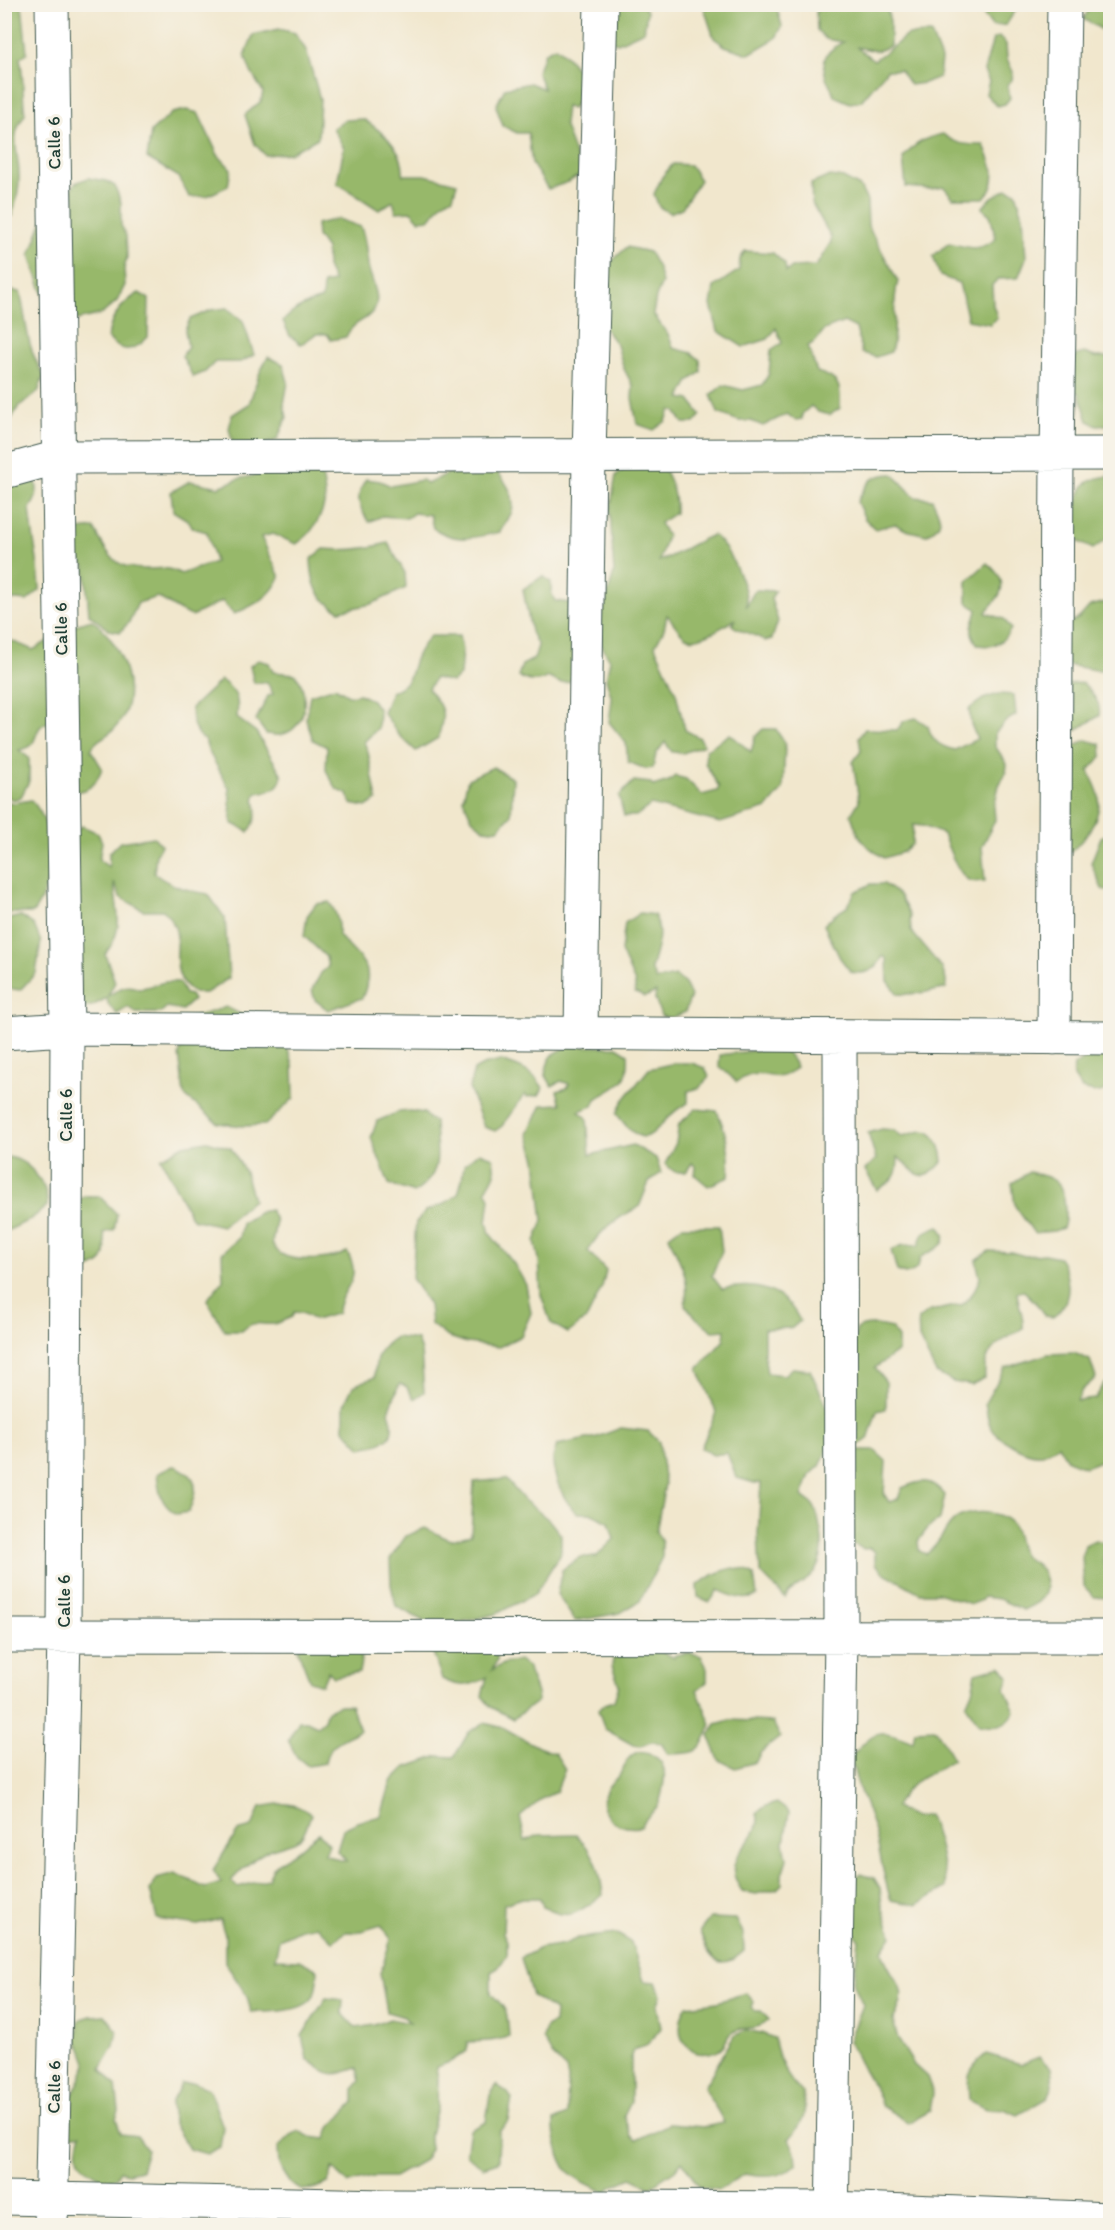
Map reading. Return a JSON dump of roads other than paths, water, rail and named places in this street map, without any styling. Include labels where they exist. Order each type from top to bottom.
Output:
[{"type":"street","name":"Calle 6","points":[[51,2212],[64,1636],[67,1029],[52,4]]},
{"type":"street","points":[[581,1034],[589,455],[601,4]]},
{"type":"street","points":[[1054,1038],[1057,454],[1064,4]]},
{"type":"street","points":[[4,472],[58,457],[1110,454]]},
{"type":"street","points":[[4,1033],[67,1029],[1110,1038]]},
{"type":"street","points":[[832,2217],[842,1637],[840,1036]]},
{"type":"street","points":[[4,1636],[1110,1637]]},
{"type":"street","points":[[4,2198],[51,2212],[385,2206],[832,2217],[1110,2219]]}]
